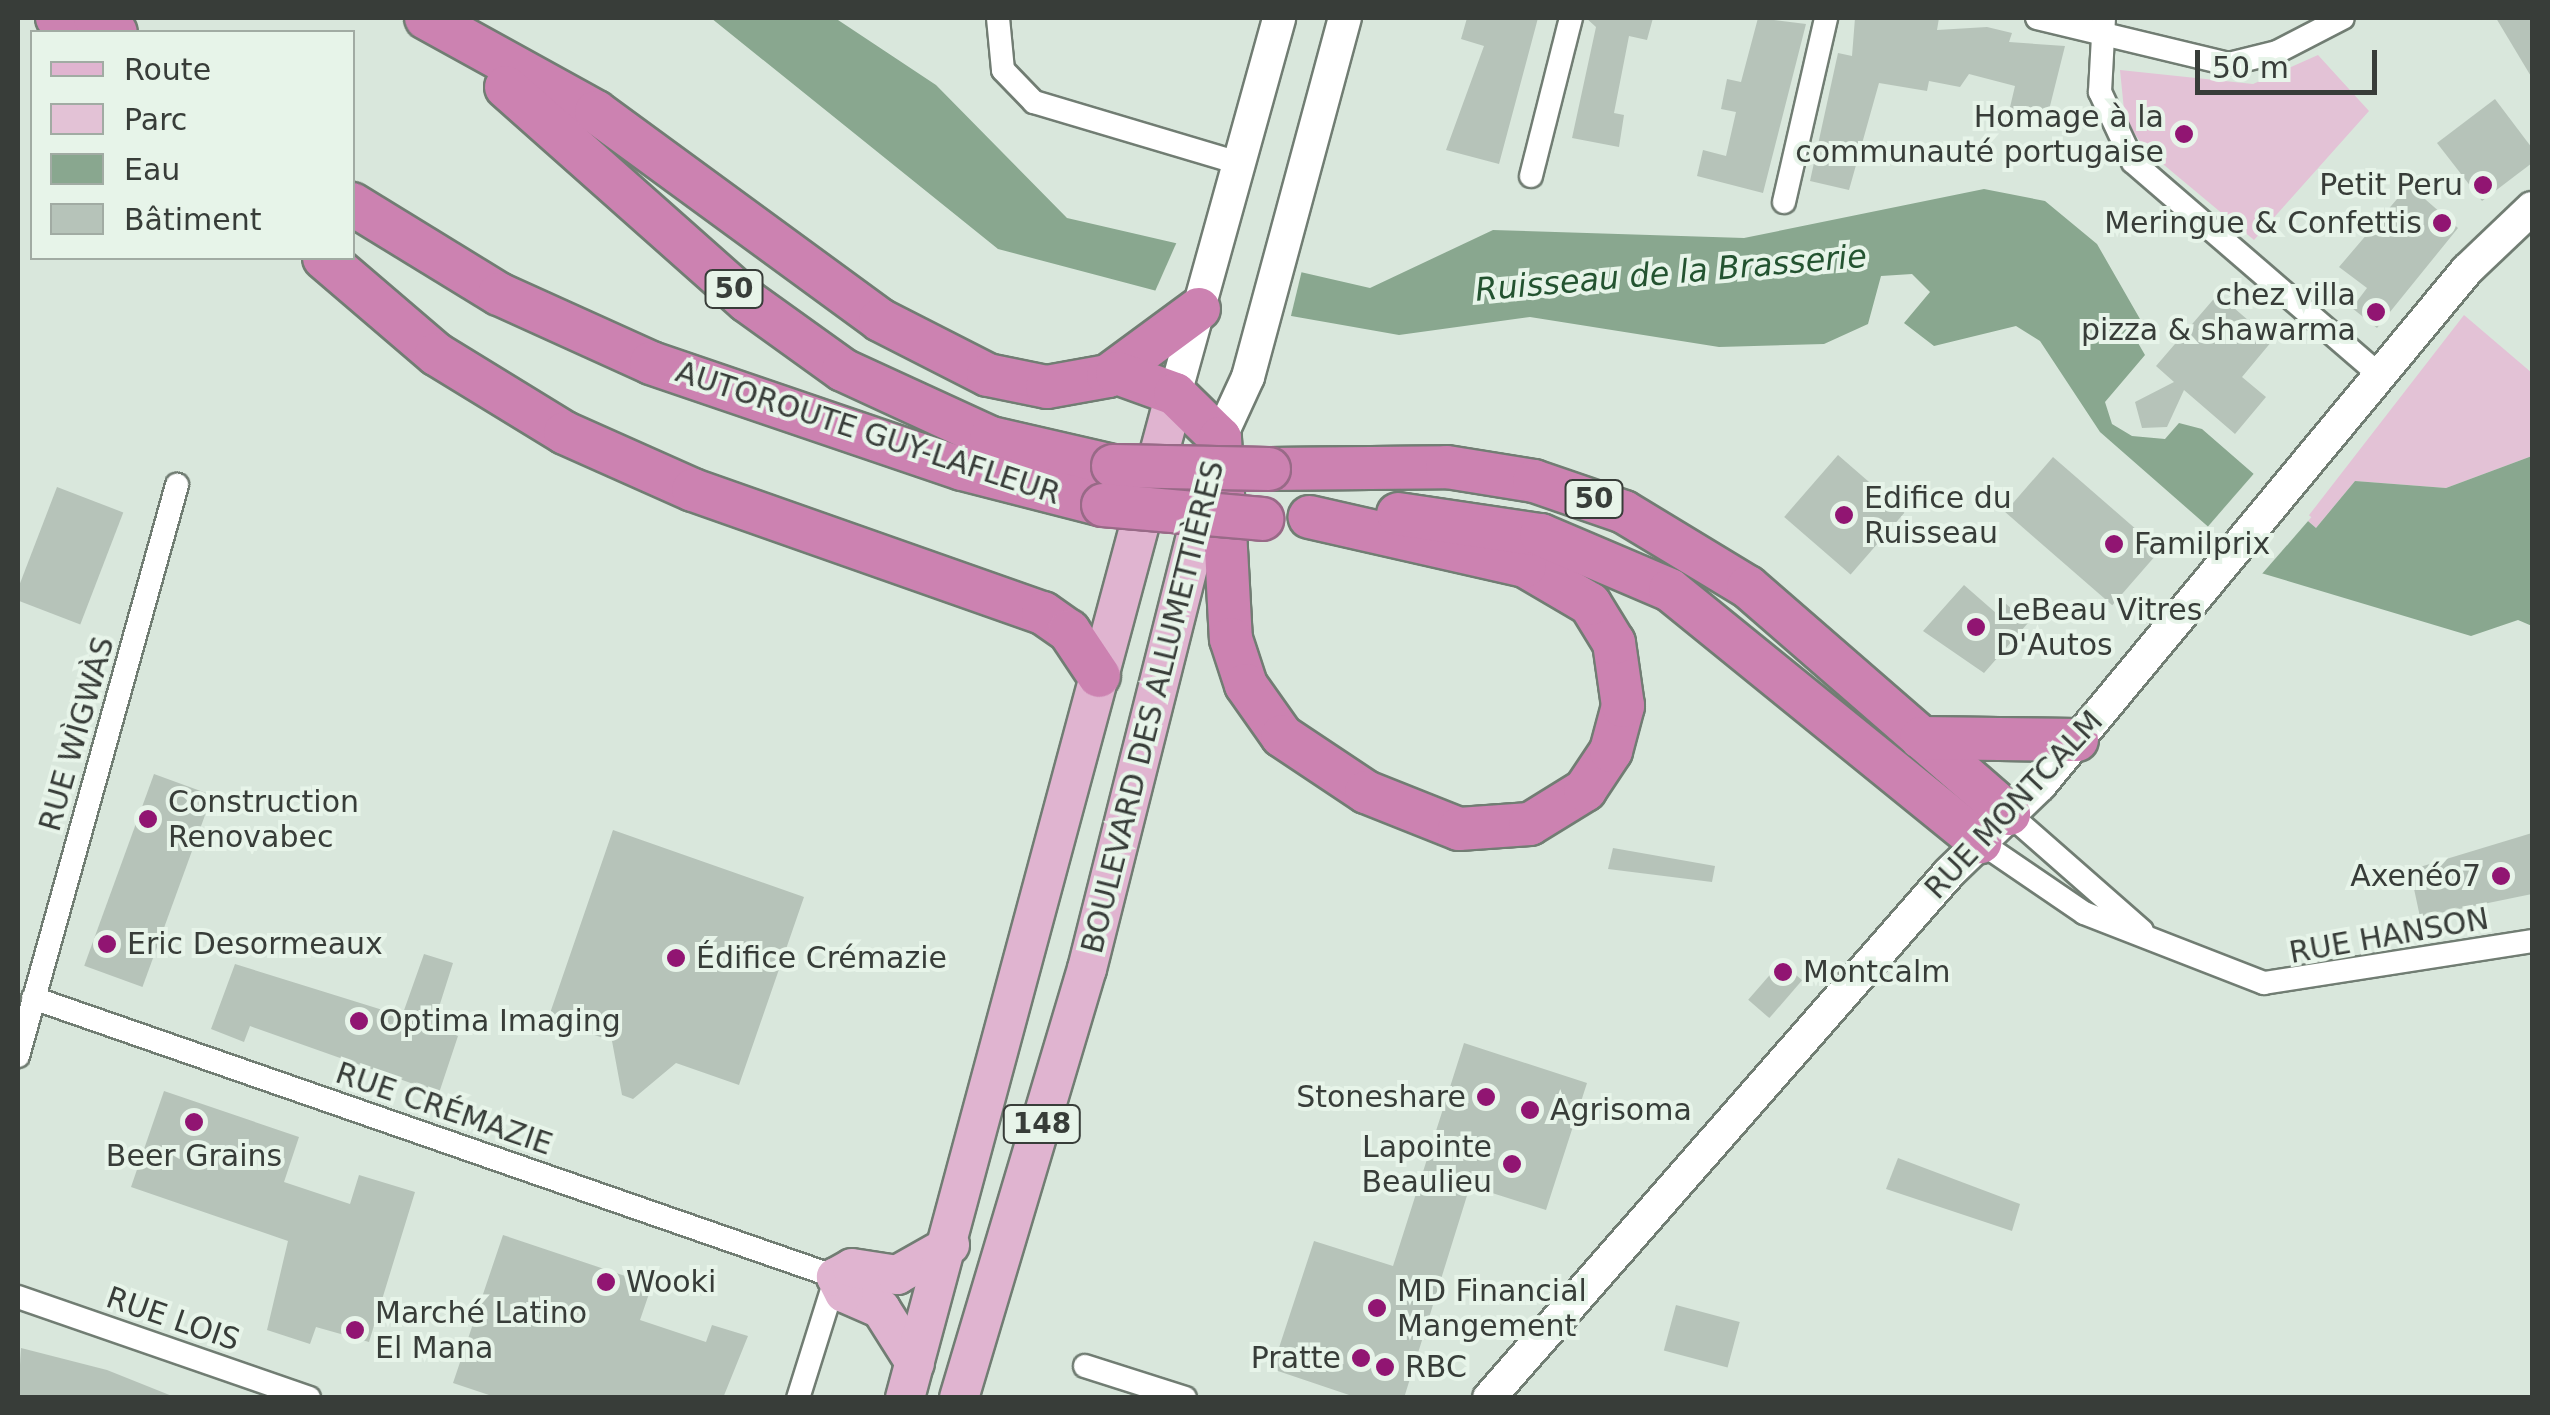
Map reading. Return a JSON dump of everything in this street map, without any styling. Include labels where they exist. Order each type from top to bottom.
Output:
[{"type":"highway","name":"AUTOROUTE GUY-LAFLEUR","points":[[408,18],[567,134],[815,353],[947,422],[1108,486],[1270,469],[1447,466],[1603,503],[1737,579],[1921,738],[1994,828]]},
{"type":"highway","points":[[426,18],[596,112],[923,346],[1019,384],[1117,373],[1175,394],[1220,438],[1231,639],[1246,685],[1282,736],[1366,792],[1459,829],[1530,824],[1585,790],[1611,751],[1623,706],[1614,642],[1590,604],[1525,566],[1309,517]]},
{"type":"highway","name":"AUTOROUTE GUY-LAFLEUR","points":[[355,206],[500,294],[638,358],[930,459],[1108,486],[1262,519],[1473,520],[1619,563],[1713,620],[1994,828]]},
{"type":"highway","points":[[326,260],[446,361],[565,434],[693,490],[1043,613],[1070,631],[1098,676]]},
{"type":"highway","points":[[1117,373],[1189,321]]},
{"type":"highway","points":[[1921,738],[2077,740]]},
{"type":"main road","name":"BOULEVARD DES ALLUMETTIÈRES","points":[[910,1380],[950,1245],[1175,394],[1189,321],[1218,238],[1279,18]]},
{"type":"main road","name":"BOULEVARD DES ALLUMETTIÈRES","points":[[959,1398],[1092,950],[1220,438],[1257,346],[1345,18]]},
{"type":"main road","name":"RUE MONTCALM","points":[[1490,1398],[1994,828],[2077,740],[2380,375],[2532,208]]},
{"type":"main road","points":[[910,1380],[881,1309],[844,1292],[836,1277],[852,1268],[897,1276],[950,1245]]},
{"type":"street","points":[[998,18],[1002,70],[1034,102],[1238,163]]},
{"type":"street","points":[[1531,176],[1572,18]]},
{"type":"street","points":[[1784,202],[1826,18]]},
{"type":"street","points":[[2037,18],[2102,26],[2243,63],[2343,18]]},
{"type":"street","points":[[2102,26],[2104,109],[2143,174],[2380,375]]},
{"type":"street","name":"RUE WÌGWÀS","points":[[18,1056],[177,485]]},
{"type":"street","name":"RUE HANSON","points":[[1994,828],[2145,934]]},
{"type":"street","name":"RUE HANSON","points":[[1994,828],[2084,913],[2145,934],[2232,974],[2286,986],[2532,941]]},
{"type":"street","name":"RUE CRÉMAZIE","points":[[33,998],[836,1277]]},
{"type":"street","points":[[798,1398],[836,1277]]},
{"type":"street","name":"RUE LOIS","points":[[18,1297],[309,1398]]},
{"type":"street","points":[[1085,1366],[1185,1398]]},
{"type":"green space","points":[[2318,55],[2369,111],[2254,240],[2146,150],[2125,120],[2120,70],[2253,84]]},
{"type":"green space","points":[[2464,315],[2532,373],[2532,456],[2446,488],[2355,481],[2316,528],[2306,519]]},
{"type":"water","name":"Ruisseau de la Brasserie","points":[[711,18],[835,18],[936,85],[1067,218],[1370,288],[1493,230],[1744,238],[1984,189],[2045,201],[2097,244],[2140,319],[2134,336],[2145,355],[2105,402],[2112,424],[2132,436],[2165,439],[2179,423],[2202,429],[2316,528],[2355,481],[2446,488],[2532,456],[2532,626],[2518,620],[2471,636],[2261,573],[2100,432],[2040,341],[2016,326],[1934,346],[1904,323],[1930,292],[1912,274],[1881,276],[1868,324],[1824,344],[1719,347],[1530,317],[1399,335],[1172,295],[998,249]]},
{"type":"pier","points":[[1179,237],[1303,266],[1289,324],[1153,296]]},
{"type":"pier","points":[[2257,470],[2311,517],[2258,579],[2203,532]]},
{"type":"building","points":[[1467,18],[1538,18],[1499,164],[1446,150],[1484,46],[1461,39]]},
{"type":"building","points":[[1586,18],[1653,18],[1647,40],[1629,36],[1614,113],[1624,115],[1619,147],[1572,138],[1596,27]]},
{"type":"building","points":[[1758,18],[1806,24],[1763,193],[1697,176],[1703,150],[1726,156],[1736,112],[1721,109],[1727,79],[1741,82]]},
{"type":"building","points":[[1855,18],[1939,18],[1937,30],[1987,27],[2012,33],[2009,42],[2065,46],[2044,130],[2007,120],[2015,86],[1969,74],[1960,87],[1929,81],[1927,91],[1879,83],[1849,190],[1810,181],[1838,53],[1852,56]]},
{"type":"building","points":[[2496,18],[2532,18],[2532,78]]},
{"type":"building","points":[[2495,99],[2532,148],[2532,163],[2482,201],[2437,143]]},
{"type":"building","points":[[2409,185],[2458,228],[2377,328],[2352,308],[2367,288],[2339,267]]},
{"type":"building","points":[[2218,294],[2272,341],[2242,377],[2266,397],[2235,434],[2184,390],[2167,427],[2142,428],[2135,402],[2174,382],[2156,366]]},
{"type":"building","name":"Edifice du Ruisseau","points":[[1838,455],[1904,513],[1851,575],[1784,517]]},
{"type":"building","points":[[2053,457],[2160,550],[2112,605],[2005,512]]},
{"type":"building","points":[[57,487],[123,512],[80,624],[18,601],[18,589]]},
{"type":"building","name":"LeBeau Vitres D'Autos","points":[[1964,585],[1996,613],[2005,603],[2028,623],[1984,673],[1923,631]]},
{"type":"building","points":[[154,774],[212,795],[142,987],[84,966]]},
{"type":"building","name":"Édifice Crémazie","points":[[613,830],[804,897],[739,1085],[676,1063],[633,1099],[622,1095],[612,1041],[548,1019]]},
{"type":"building","points":[[2532,833],[2532,894],[2420,917],[2410,870]]},
{"type":"building","points":[[1613,848],[1715,866],[1712,882],[1608,869]]},
{"type":"building","name":"Optima Imaging","points":[[424,954],[453,963],[433,1026],[458,1036],[439,1093],[250,1026],[244,1042],[211,1029],[235,964],[402,1016]]},
{"type":"building","points":[[1781,962],[1802,980],[1769,1018],[1748,1000]]},
{"type":"building","points":[[1464,1043],[1587,1083],[1546,1210],[1470,1186],[1404,1398],[1358,1398],[1272,1369],[1314,1241],[1393,1266]]},
{"type":"building","points":[[164,1091],[299,1137],[284,1182],[350,1204],[359,1175],[415,1192],[369,1342],[316,1327],[310,1344],[267,1330],[288,1241],[131,1187]]},
{"type":"building","points":[[1898,1158],[2020,1204],[2012,1231],[1886,1189]]},
{"type":"building","points":[[503,1235],[652,1285],[640,1320],[706,1342],[712,1325],[748,1336],[723,1398],[498,1398],[453,1383]]},
{"type":"building","points":[[1676,1305],[1740,1322],[1728,1367],[1664,1350]]},
{"type":"building","points":[[21,1348],[107,1370],[177,1398],[18,1398]]},
{"type":"place","name":"Homage à la communauté portugaise","points":[[2184,134]]},
{"type":"place","name":"Petit Peru","points":[[2483,185]]},
{"type":"place","name":"Meringue & Confettis","points":[[2442,223]]},
{"type":"place","name":"chez villa pizza & shawarma","points":[[2376,312]]},
{"type":"place","name":"Edifice du Ruisseau","points":[[1844,515]]},
{"type":"place","name":"Familprix","points":[[2114,544]]},
{"type":"place","name":"LeBeau Vitres D'Autos","points":[[1976,627]]},
{"type":"place","name":"Construction Renovabec","points":[[148,819]]},
{"type":"place","name":"Axenéo7","points":[[2501,876]]},
{"type":"place","name":"Eric Desormeaux","points":[[107,944]]},
{"type":"place","name":"Édifice Crémazie","points":[[676,958]]},
{"type":"place","name":"Montcalm","points":[[1783,972]]},
{"type":"place","name":"Optima Imaging","points":[[359,1021]]},
{"type":"place","name":"Stoneshare","points":[[1486,1097]]},
{"type":"place","name":"Agrisoma","points":[[1530,1110]]},
{"type":"place","name":"Beer Grains","points":[[194,1122]]},
{"type":"place","name":"Lapointe Beaulieu","points":[[1512,1164]]},
{"type":"place","name":"Wooki","points":[[606,1282]]},
{"type":"place","name":"MD Financial Mangement","points":[[1377,1308]]},
{"type":"place","name":"Marché Latino El Mana","points":[[355,1330]]},
{"type":"place","name":"Pratte","points":[[1361,1358]]},
{"type":"place","name":"RBC","points":[[1385,1367]]}]
